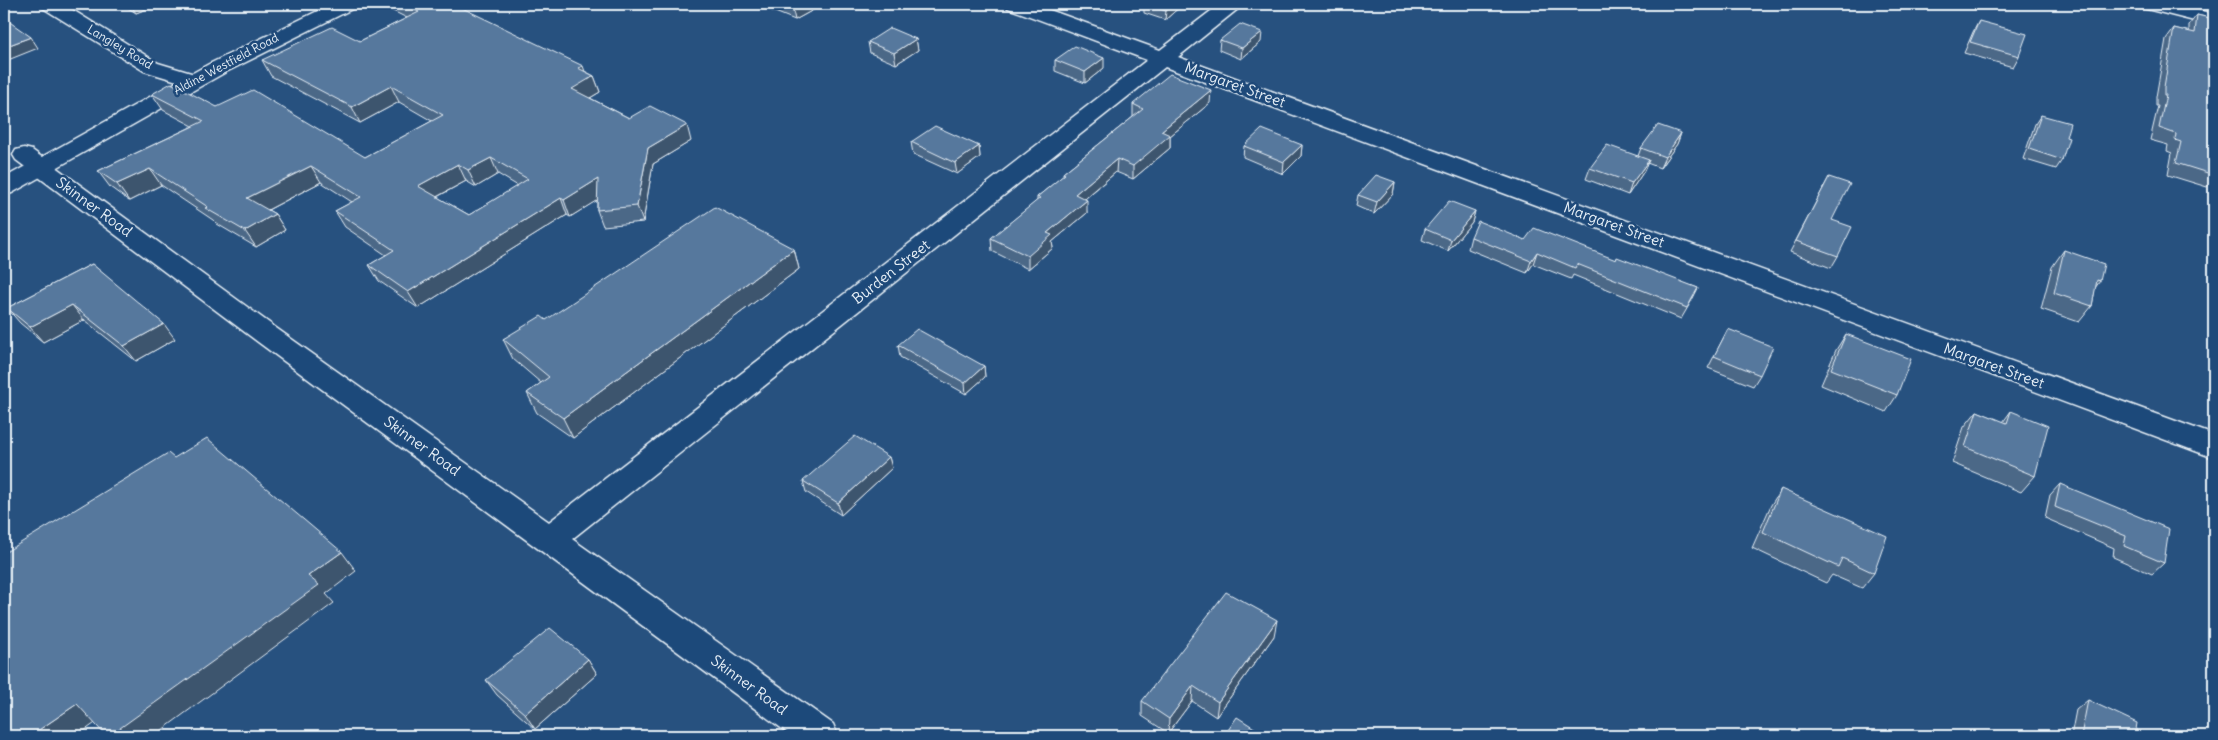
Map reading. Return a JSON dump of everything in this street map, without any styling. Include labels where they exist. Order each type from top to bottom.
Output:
[{"type":"street","name":"Langley Road","points":[[50,4],[151,67],[194,80]]},
{"type":"street","name":"Aldine Westfield Road","points":[[4,188],[22,163],[110,107],[170,74],[314,4]]},
{"type":"street","name":"Aldine Westfield Road","points":[[22,163],[132,115],[282,34],[348,4]]},
{"type":"street","name":"Margaret Street","points":[[1015,4],[2214,447]]},
{"type":"street","name":"Burden Street","points":[[550,540],[1232,4]]},
{"type":"street","points":[[2150,4],[2214,20]]},
{"type":"street","points":[[110,107],[132,115]]},
{"type":"street","name":"Skinner Road","points":[[22,163],[550,540],[820,736]]},
{"type":"building","points":[[403,4],[454,4],[583,66],[578,68],[594,76],[572,89],[629,118],[650,106],[687,125],[648,148],[637,206],[597,210],[598,179],[564,200],[561,198],[408,292],[369,265],[394,250],[335,211],[361,197],[311,166],[247,198],[275,214],[245,231],[205,208],[208,207],[150,169],[117,184],[98,171],[204,121],[152,94],[171,83],[217,107],[253,90],[365,157],[443,115],[391,86],[352,107],[262,60],[332,27],[360,41],[419,12]],"holes":[[[491,158],[528,179],[469,215],[418,186],[458,164],[468,170]]]},
{"type":"building","points":[[777,4],[805,4],[793,11]]},
{"type":"building","points":[[1144,4],[1174,4],[1166,11]]},
{"type":"building","points":[[2197,15],[2214,19],[2214,175],[2176,163],[2181,142],[2175,140],[2176,134],[2159,128],[2166,95],[2164,95],[2164,87],[2174,28],[2195,33]]},
{"type":"building","points":[[4,18],[31,37],[4,47]]},
{"type":"building","points":[[1979,21],[2027,34],[2019,56],[1970,42]]},
{"type":"building","points":[[1240,24],[1262,32],[1242,48],[1220,40]]},
{"type":"building","points":[[890,28],[916,39],[894,53],[868,42]]},
{"type":"building","points":[[1075,46],[1104,58],[1085,72],[1055,60]]},
{"type":"building","points":[[1170,74],[1211,90],[1161,131],[1170,135],[1133,166],[1117,159],[1075,194],[1087,200],[1047,233],[1052,235],[1028,256],[991,238],[1040,198],[1037,197],[1065,174],[1063,173],[1143,109],[1133,104]]},
{"type":"building","points":[[2041,115],[2070,123],[2066,137],[2069,138],[2062,160],[2029,149]]},
{"type":"building","points":[[1658,125],[1681,133],[1665,157],[1641,148]]},
{"type":"building","points":[[935,126],[979,146],[955,163],[911,142]]},
{"type":"building","points":[[1262,129],[1302,145],[1284,162],[1244,146]]},
{"type":"building","points":[[1607,145],[1649,160],[1632,183],[1590,168]]},
{"type":"building","points":[[1376,175],[1395,182],[1377,202],[1358,195]]},
{"type":"building","points":[[1829,177],[1850,184],[1832,220],[1852,227],[1838,256],[1796,241]]},
{"type":"building","points":[[1449,201],[1475,211],[1451,240],[1425,229]]},
{"type":"building","points":[[715,207],[794,249],[563,418],[527,393],[549,377],[503,339],[541,316],[546,320]]},
{"type":"building","points":[[1478,221],[1525,240],[1534,228],[1616,260],[1617,257],[1698,288],[1687,308],[1577,264],[1575,268],[1537,252],[1531,261],[1471,237]]},
{"type":"building","points":[[2064,250],[2104,264],[2100,281],[2097,280],[2092,306],[2054,293]]},
{"type":"building","points":[[92,264],[164,324],[124,346],[72,305],[30,327],[7,308]]},
{"type":"building","points":[[917,329],[984,366],[965,383],[898,345]]},
{"type":"building","points":[[1728,329],[1773,347],[1760,375],[1714,356]]},
{"type":"building","points":[[1846,334],[1911,359],[1897,395],[1831,369]]},
{"type":"building","points":[[1977,411],[2007,423],[2011,411],[2048,426],[2035,476],[1965,447]]},
{"type":"building","points":[[855,436],[889,457],[838,503],[803,481]]},
{"type":"building","points":[[207,438],[342,552],[308,576],[319,585],[109,736],[106,736],[77,704],[30,736],[4,736],[4,553],[168,453],[174,458]]},
{"type":"building","points":[[2060,484],[2169,529],[2164,563],[2124,546],[2126,536],[2055,507]]},
{"type":"building","points":[[1781,489],[1887,536],[1874,573],[1842,558],[1838,567],[1763,532]]},
{"type":"building","points":[[1226,592],[1277,620],[1218,702],[1193,686],[1169,719],[1142,701]]},
{"type":"building","points":[[550,628],[588,659],[525,714],[486,680]]},
{"type":"building","points":[[2088,700],[2137,723],[2135,736],[2081,736]]},
{"type":"building","points":[[1237,717],[1256,729],[1251,736],[1224,736]]}]
